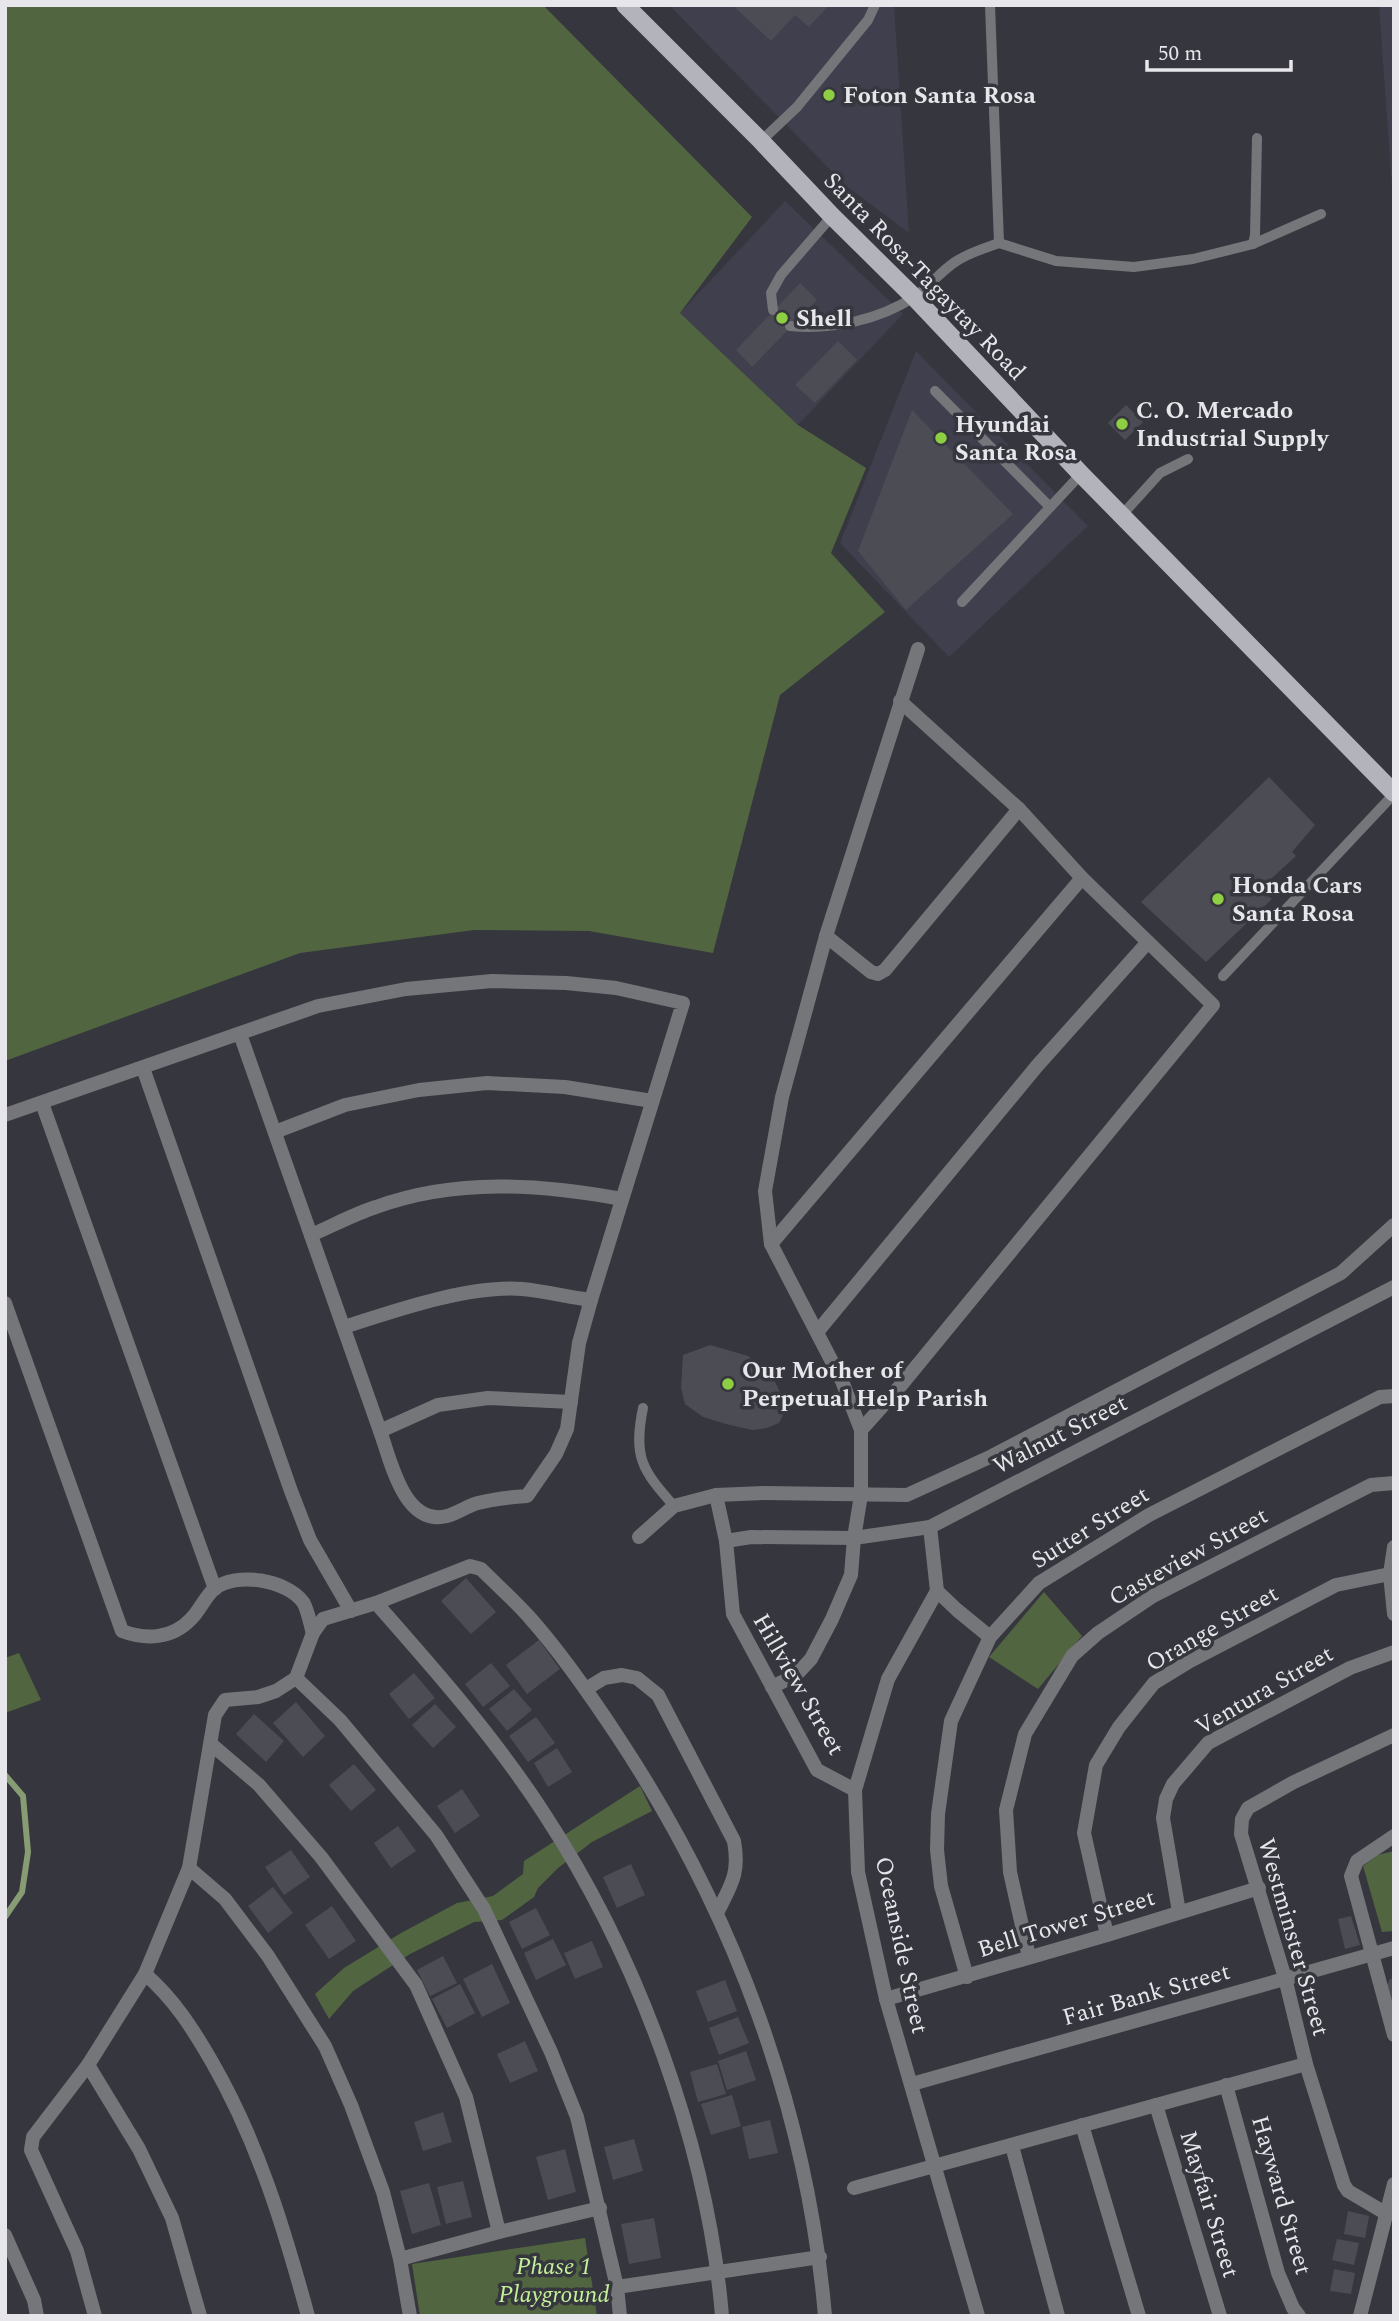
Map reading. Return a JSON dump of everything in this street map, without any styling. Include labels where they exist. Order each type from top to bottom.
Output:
[{"type":"main road","name":"Santa Rosa-Tagaytay Road","points":[[625,5],[914,297],[1081,474],[1394,794]]},
{"type":"street","points":[[772,1686],[796,1675],[811,1659],[851,1575],[861,1495],[861,1430],[818,1331],[771,1244],[765,1191],[782,1097],[826,936],[918,649]]},
{"type":"street","points":[[861,1430],[902,1384],[1213,1005],[1082,878],[1018,808],[900,701]]},
{"type":"street","points":[[826,936],[871,972],[878,974],[885,970],[1018,808]]},
{"type":"street","points":[[771,1244],[1082,878]]},
{"type":"street","points":[[818,1331],[1037,1066],[1148,942]]},
{"type":"street","points":[[5,1115],[318,1006],[406,989],[492,981],[566,983],[616,988],[683,1003],[579,1343],[567,1429],[556,1454],[527,1496],[476,1503],[446,1516],[424,1515],[412,1507],[398,1480],[380,1431],[240,1034]]},
{"type":"street","points":[[144,1068],[291,1492],[310,1540],[351,1611]]},
{"type":"street","points":[[275,1132],[345,1105],[419,1090],[487,1083],[565,1087],[652,1101]]},
{"type":"street","points":[[42,1103],[215,1589]]},
{"type":"street","points":[[311,1235],[376,1206],[442,1190],[496,1186],[550,1188],[622,1199]]},
{"type":"street","points":[[639,1537],[674,1506],[716,1495],[907,1494],[992,1457],[1341,1273],[1394,1225]]},
{"type":"street","name":"Walnut Street","points":[[726,1541],[751,1537],[854,1538],[930,1527],[1394,1287]]},
{"type":"street","points":[[344,1327],[406,1307],[468,1293],[520,1289],[591,1300]]},
{"type":"street","points":[[5,1303],[122,1631],[139,1637],[154,1638],[177,1629],[190,1620],[215,1589],[231,1582],[249,1579],[276,1583],[303,1602],[313,1633]]},
{"type":"street","name":"Sutter Street","points":[[967,1977],[941,1886],[937,1850],[938,1815],[951,1721],[990,1637],[1039,1583],[1149,1515],[1380,1396],[1394,1396]]},
{"type":"street","points":[[380,1431],[438,1405],[488,1398],[571,1402]]},
{"type":"street","name":"Casteview Street","points":[[1029,1957],[1010,1872],[1006,1810],[1025,1734],[1072,1656],[1098,1633],[1153,1596],[1371,1485],[1394,1483]]},
{"type":"street","name":"Hillview Street","points":[[716,1495],[726,1541],[733,1614],[817,1770],[855,1790]]},
{"type":"street","points":[[930,1527],[937,1591],[990,1637]]},
{"type":"street","points":[[1394,1547],[1390,1574],[1394,1614]]},
{"type":"street","points":[[95,2316],[77,2251],[31,2150],[33,2137],[88,2065],[145,1974],[189,1868],[215,1714],[225,1700],[258,1697],[276,1691],[296,1678],[313,1633],[323,1619],[376,1604],[470,1566],[481,1569],[530,1618],[586,1689],[651,1787],[691,1858],[752,1993],[775,2064],[806,2179],[820,2257],[825,2316]]},
{"type":"street","name":"Orange Street","points":[[1107,1936],[1084,1833],[1096,1765],[1119,1727],[1154,1683],[1190,1661],[1336,1585],[1390,1574]]},
{"type":"street","name":"Oceanside Street","points":[[937,1591],[888,1679],[855,1790],[858,1872],[886,1999],[978,2316]]},
{"type":"street","points":[[376,1604],[500,1749],[545,1814],[583,1878],[612,1935],[657,2037],[693,2152],[719,2273],[722,2316]]},
{"type":"street","name":"Ventura Street","points":[[1179,1912],[1163,1818],[1166,1799],[1173,1784],[1208,1743],[1350,1668],[1394,1652]]},
{"type":"street","points":[[586,1689],[604,1678],[622,1675],[636,1678],[658,1695],[734,1841],[738,1862],[735,1878],[717,1913]]},
{"type":"street","points":[[296,1678],[340,1720],[436,1835],[484,1909],[525,1994],[577,2117],[600,2208],[617,2287],[620,2316]]},
{"type":"street","name":"Westminster Street","points":[[1387,2214],[1348,2191],[1344,2185],[1306,2064],[1285,1978],[1241,1834],[1242,1819],[1248,1808],[1294,1782],[1394,1735]]},
{"type":"street","points":[[211,1744],[259,1785],[313,1847],[416,1985],[466,2097],[499,2232]]},
{"type":"street","points":[[1394,1836],[1357,1861],[1351,1876],[1370,1955],[1394,2035]]},
{"type":"street","points":[[189,1868],[225,1899],[268,1956],[326,2046],[383,2192],[400,2259],[410,2316]]},
{"type":"street","name":"Bell Tower Street","points":[[886,1999],[1107,1936],[1259,1888]]},
{"type":"street","name":"Fair Bank Street","points":[[912,2084],[1394,1948]]},
{"type":"street","points":[[145,1974],[167,1993],[194,2031],[228,2090],[252,2143],[284,2227],[308,2316]]},
{"type":"street","points":[[854,2189],[1306,2064]]},
{"type":"street","points":[[88,2065],[139,2149],[172,2218],[200,2316]]},
{"type":"street","name":"Hayward Street","points":[[1226,2085],[1279,2273],[1298,2316]]},
{"type":"street","name":"Mayfair Street","points":[[1156,2105],[1220,2316]]},
{"type":"street","points":[[1082,2125],[1139,2316]]},
{"type":"street","points":[[1012,2146],[1058,2316]]},
{"type":"street","points":[[1360,2316],[1394,2184]]},
{"type":"street","points":[[400,2259],[600,2208]]},
{"type":"street","points":[[5,2235],[34,2300],[37,2316]]},
{"type":"street","points":[[617,2287],[820,2257]]},
{"type":"lane","points":[[761,141],[797,107],[868,20],[874,5]]},
{"type":"lane","points":[[990,5],[999,243]]},
{"type":"lane","points":[[1253,244],[1257,138]]},
{"type":"lane","points":[[790,326],[811,328],[849,323],[878,314],[914,297],[956,261],[999,243],[1056,261],[1134,267],[1193,259],[1253,244],[1321,214]]},
{"type":"lane","points":[[773,310],[771,293],[781,275],[832,216]]},
{"type":"lane","points":[[935,391],[1051,507]]},
{"type":"lane","points":[[1122,515],[1160,473],[1188,460]]},
{"type":"lane","points":[[962,602],[1081,474]]},
{"type":"lane","points":[[1223,976],[1394,794]]},
{"type":"lane","points":[[643,1408],[637,1441],[641,1460],[652,1481],[674,1506]]},
{"type":"shaded area","name":"Foton Santa Rosa","points":[[669,5],[894,5],[909,233],[845,185]]},
{"type":"shaded area","points":[[1379,5],[1394,5],[1394,218]]},
{"type":"shaded area","points":[[785,201],[903,314],[798,425],[680,313]]},
{"type":"shaded area","name":"Hyundai Santa Rosa","points":[[916,351],[1088,526],[949,657],[840,543]]},
{"type":"green space","points":[[5,5],[543,5],[752,217],[680,313],[798,425],[866,468],[831,553],[885,612],[780,695],[713,953],[589,931],[474,930],[300,953],[5,1061]]},
{"type":"green space","points":[[1044,1592],[1082,1636],[1038,1689],[989,1657]]},
{"type":"green space","points":[[19,1653],[41,1700],[5,1713],[5,1658]]},
{"type":"green space","points":[[640,1786],[652,1811],[592,1842],[558,1868],[538,1888],[534,1897],[502,1920],[474,1922],[410,1954],[353,1991],[329,2019],[315,1994],[344,1968],[457,1903],[493,1896],[523,1874],[524,1861]]},
{"type":"green space","points":[[1394,1851],[1394,1931],[1382,1932],[1363,1866],[1378,1855]]},
{"type":"green space","name":"Phase 1 Playground","points":[[585,2238],[597,2316],[420,2316],[412,2264]]},
{"type":"building","points":[[732,5],[829,5],[809,27],[795,15],[771,41]]},
{"type":"building","name":"Shell","points":[[800,283],[817,300],[752,367],[736,350]]},
{"type":"building","points":[[838,341],[857,360],[815,403],[795,385]]},
{"type":"building","points":[[1126,405],[1143,422],[1125,440],[1108,423]]},
{"type":"building","points":[[912,410],[1013,514],[906,610],[858,551]]},
{"type":"building","points":[[1269,777],[1315,825],[1292,852],[1296,856],[1260,889],[1272,899],[1206,962],[1141,902]]},
{"type":"building","name":"Our Mother of Perpetual Help Parish","points":[[710,1345],[748,1356],[774,1380],[782,1396],[785,1411],[779,1423],[752,1430],[703,1417],[685,1404],[681,1388],[683,1355]]},
{"type":"building","points":[[466,1578],[496,1612],[471,1634],[441,1601]]},
{"type":"building","points":[[539,1640],[560,1669],[527,1694],[506,1665]]},
{"type":"building","points":[[491,1663],[510,1686],[483,1707],[465,1684]]},
{"type":"building","points":[[414,1673],[435,1698],[409,1719],[389,1694]]},
{"type":"building","points":[[514,1689],[532,1710],[507,1731],[489,1709]]},
{"type":"building","points":[[296,1702],[325,1736],[303,1757],[273,1723]]},
{"type":"building","points":[[435,1704],[456,1727],[433,1748],[412,1725]]},
{"type":"building","points":[[254,1714],[284,1741],[266,1762],[236,1734]]},
{"type":"building","points":[[536,1717],[555,1743],[528,1762],[509,1736]]},
{"type":"building","points":[[557,1748],[572,1772],[548,1787],[534,1763]]},
{"type":"building","points":[[354,1764],[376,1790],[351,1811],[329,1785]]},
{"type":"building","points":[[462,1789],[480,1816],[455,1833],[437,1806]]},
{"type":"building","points":[[398,1826],[416,1851],[391,1868],[374,1843]]},
{"type":"building","points":[[291,1850],[310,1877],[284,1895],[265,1867]]},
{"type":"building","points":[[631,1864],[645,1895],[617,1908],[603,1877]]},
{"type":"building","points":[[273,1887],[293,1913],[268,1933],[248,1906]]},
{"type":"building","points":[[332,1906],[356,1941],[329,1959],[305,1925]]},
{"type":"building","points":[[536,1908],[550,1935],[522,1949],[509,1922]]},
{"type":"building","points":[[1351,1916],[1360,1945],[1345,1949],[1338,1919]]},
{"type":"building","points":[[553,1939],[566,1965],[536,1980],[524,1953]]},
{"type":"building","points":[[592,1941],[603,1967],[575,1979],[564,1953]]},
{"type":"building","points":[[443,1956],[457,1983],[430,1996],[417,1970]]},
{"type":"building","points":[[492,1964],[510,2003],[482,2017],[463,1979]]},
{"type":"building","points":[[1394,1978],[1393,2006],[1387,1985],[1390,1979]]},
{"type":"building","points":[[725,1980],[737,2011],[708,2022],[696,1991]]},
{"type":"building","points":[[460,1984],[475,2013],[447,2028],[432,1999]]},
{"type":"building","points":[[738,2017],[749,2043],[719,2055],[709,2028]]},
{"type":"building","points":[[525,2041],[538,2071],[510,2083],[497,2054]]},
{"type":"building","points":[[746,2051],[756,2080],[727,2090],[718,2061]]},
{"type":"building","points":[[717,2064],[726,2094],[698,2102],[690,2072]]},
{"type":"building","points":[[732,2095],[741,2126],[711,2135],[701,2104]]},
{"type":"building","points":[[443,2112],[452,2142],[423,2151],[414,2122]]},
{"type":"building","points":[[770,2120],[778,2153],[749,2159],[742,2127]]},
{"type":"building","points":[[634,2139],[643,2171],[613,2180],[604,2147]]},
{"type":"building","points":[[565,2149],[576,2192],[548,2200],[536,2157]]},
{"type":"building","points":[[463,2181],[472,2217],[446,2224],[437,2187]]},
{"type":"building","points":[[429,2183],[441,2225],[412,2234],[400,2191]]},
{"type":"building","points":[[1348,2211],[1369,2216],[1365,2238],[1344,2234]]},
{"type":"building","points":[[654,2218],[661,2258],[629,2264],[621,2224]]},
{"type":"building","points":[[1337,2239],[1359,2243],[1354,2265],[1332,2260]]},
{"type":"building","points":[[1334,2269],[1355,2273],[1351,2294],[1330,2291]]},
{"type":"waterway","points":[[5,1775],[23,1796],[28,1852],[22,1892],[5,1917]]},
{"type":"place","name":"Foton Santa Rosa","points":[[829,95]]},
{"type":"place","name":"Shell","points":[[782,318]]},
{"type":"place","name":"C. O. Mercado Industrial Supply","points":[[1122,424]]},
{"type":"place","name":"Hyundai Santa Rosa","points":[[941,438]]},
{"type":"place","name":"Honda Cars Santa Rosa","points":[[1218,899]]},
{"type":"place","name":"Our Mother of Perpetual Help Parish","points":[[728,1384]]}]
